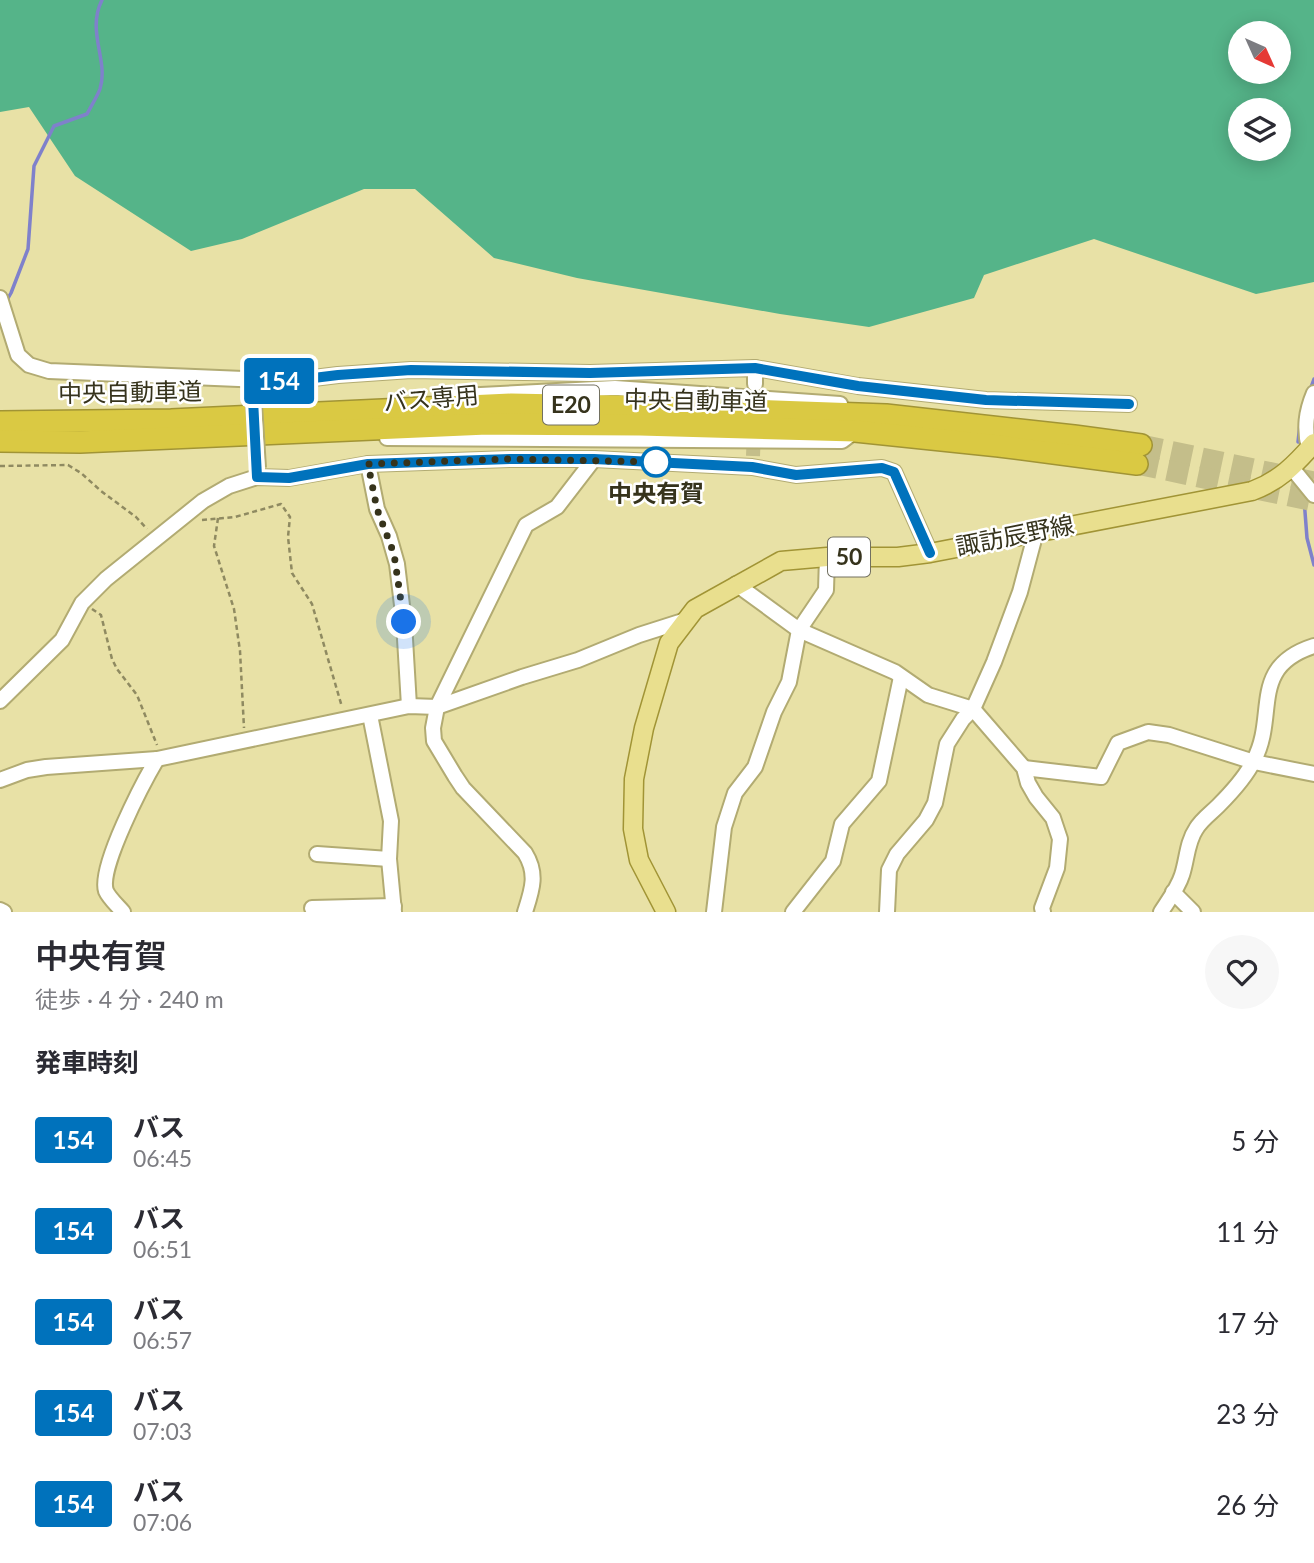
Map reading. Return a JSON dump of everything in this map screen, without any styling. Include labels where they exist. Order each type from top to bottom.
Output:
[{"type":"highway","name":"中央自動車道","points":[[0,422],[171,420],[511,404],[886,415],[1139,455],[999,446],[855,431],[640,425],[487,424],[80,442],[0,441]]},
{"type":"main road","name":"諏訪辰野線","points":[[666,912],[639,860],[633,829],[634,779],[644,727],[669,643],[695,609],[781,561],[827,557],[898,557],[930,553],[1242,494],[1270,485],[1292,468],[1312,446]]},
{"type":"street","points":[[0,298],[18,355],[29,365],[49,371],[252,385],[411,370],[590,373],[755,368],[858,386],[986,400],[1129,404]]},
{"type":"street","points":[[755,368],[755,384]]},
{"type":"street","points":[[252,385],[258,472]]},
{"type":"street","points":[[1312,446],[1306,436],[1306,411],[1314,393]]},
{"type":"street","points":[[0,701],[62,640],[82,603],[106,579],[203,501],[258,472],[289,478],[368,464],[510,459],[753,461],[796,475],[882,468],[894,472],[930,553]]},
{"type":"street","points":[[525,912],[532,891],[533,865],[455,776],[434,741],[436,707],[526,526],[557,507],[594,459]]},
{"type":"street","points":[[368,464],[377,509],[397,564],[409,706]]},
{"type":"street","points":[[1292,468],[1314,495]]},
{"type":"street","points":[[887,912],[889,870],[897,854],[926,820],[935,803],[947,744],[973,709],[994,662],[1020,592],[1036,532]]},
{"type":"street","points":[[714,912],[724,827],[735,793],[755,767],[774,712],[789,682],[799,630],[826,590],[827,557]]},
{"type":"street","points":[[736,584],[799,630],[895,672],[928,695],[973,709],[1024,768],[1035,797],[1053,818],[1060,839],[1057,868],[1042,908],[1043,912]]},
{"type":"street","points":[[0,780],[27,770],[46,767],[159,758],[409,706],[436,707],[578,660],[639,635],[686,620]]},
{"type":"street","points":[[1161,912],[1181,878],[1195,829],[1229,796],[1254,762],[1261,737],[1268,689],[1277,671],[1296,652],[1314,646]]},
{"type":"street","points":[[793,912],[833,861],[842,824],[879,781],[901,677]]},
{"type":"street","points":[[312,908],[394,909],[388,859],[391,821],[370,715]]},
{"type":"street","points":[[1024,768],[1101,777],[1118,743],[1148,732],[1169,735],[1254,762],[1314,774]]},
{"type":"street","points":[[123,912],[106,892],[104,877],[130,810],[159,758]]},
{"type":"street","points":[[317,854],[388,859]]},
{"type":"street","points":[[1173,892],[1193,912]]},
{"type":"path","points":[[0,466],[68,465],[136,517],[156,539]]},
{"type":"path","points":[[186,515],[195,520],[234,517],[281,504],[290,517],[288,537],[292,573],[313,604],[345,720]]},
{"type":"path","points":[[218,518],[214,545],[234,609],[240,651],[244,741]]},
{"type":"path","points":[[82,603],[101,615],[112,659],[137,695],[159,758]]},
{"type":"green space","points":[[0,0],[1314,0],[1314,282],[1256,294],[1094,239],[984,275],[974,298],[869,327],[577,278],[494,258],[415,189],[364,189],[242,239],[191,251],[75,176],[29,107],[0,112]]},
{"type":"waterway","points":[[7,300],[28,249],[34,166],[54,126],[87,114],[100,89],[102,67],[96,23],[102,0]]},
{"type":"waterway","points":[[1310,390],[1314,379]]},
{"type":"waterway","points":[[1298,442],[1300,424]]},
{"type":"waterway","points":[[1304,499],[1307,538],[1314,565]]},
{"type":"tunnel","points":[[753,456],[754,431]]},
{"type":"tunnel","points":[[1141,445],[1314,482]]},
{"type":"tunnel","points":[[1137,464],[1314,501]]},
{"type":"bus line","name":"154","points":[[930,553],[894,472],[882,468],[796,475],[752,467],[594,459],[510,459],[368,464],[289,478],[257,477],[252,380],[289,381],[411,370],[590,373],[755,368],[858,386],[986,400],[1129,404]]},
{"type":"place","name":"中央有賀","points":[[656,462]]},
{"type":"route","points":[[404,622],[397,564],[377,509],[368,464],[510,459],[656,462]]}]
